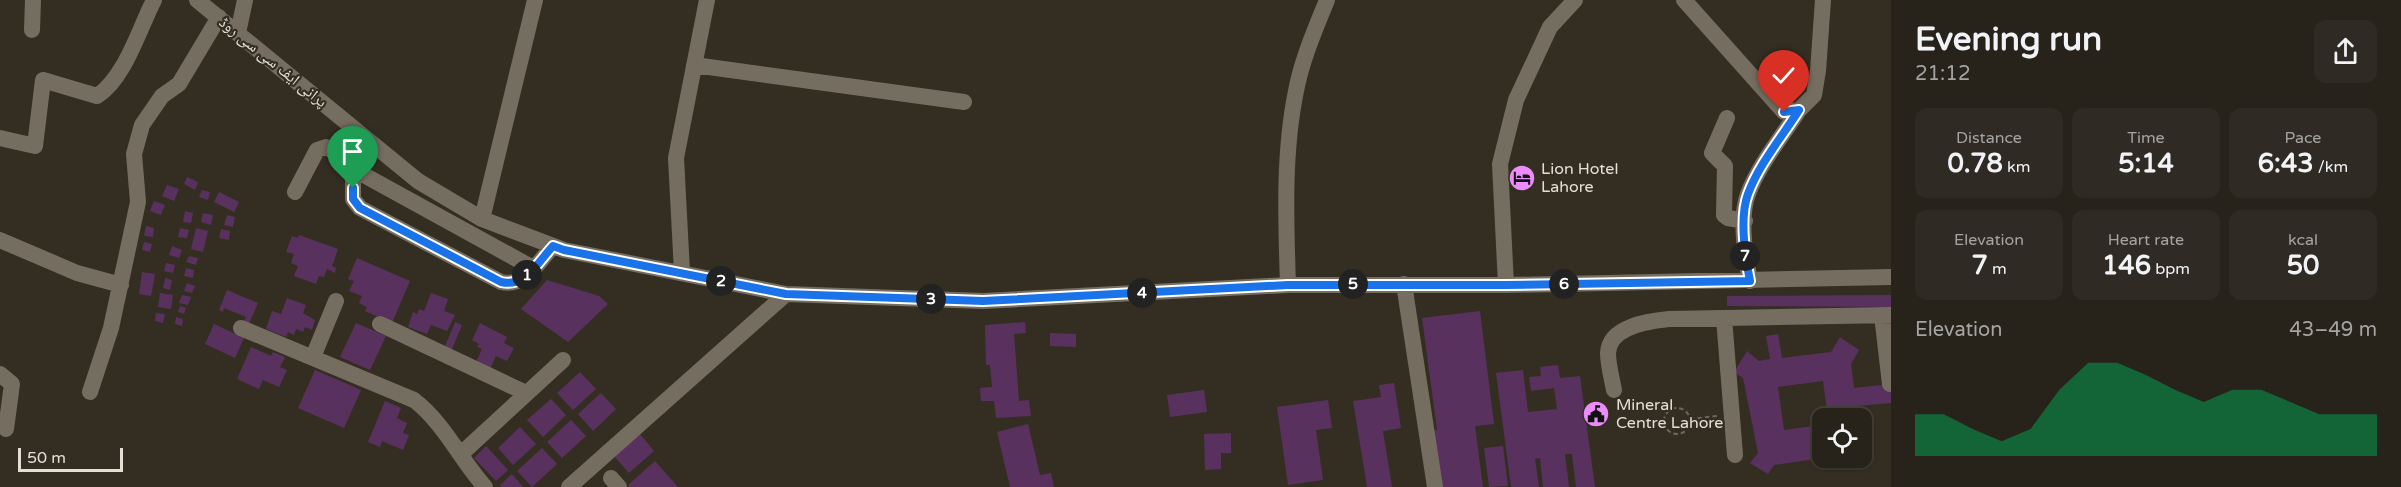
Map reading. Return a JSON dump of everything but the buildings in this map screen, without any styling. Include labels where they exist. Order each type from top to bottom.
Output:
[{"type":"street","points":[[32,30],[33,0]]},
{"type":"street","points":[[0,138],[35,146],[43,80],[97,96],[105,91],[124,64],[154,0]]},
{"type":"street","name":"پرانی ایف سی سی روڈ","points":[[197,0],[418,182],[482,219],[564,250],[786,294],[983,301],[1288,285],[1506,285],[1891,277]]},
{"type":"street","points":[[238,33],[245,0]]},
{"type":"street","points":[[482,219],[535,0]]},
{"type":"street","points":[[682,272],[676,158],[706,0]]},
{"type":"street","points":[[1288,285],[1286,229],[1288,158],[1295,92],[1307,48],[1327,0]]},
{"type":"street","points":[[1506,285],[1500,164],[1510,121],[1516,100],[1550,27],[1575,0]]},
{"type":"street","points":[[1684,0],[1784,112],[1799,110]]},
{"type":"street","points":[[1750,281],[1744,252],[1747,196],[1756,177],[1799,110],[1814,95],[1824,0]]},
{"type":"street","points":[[90,392],[111,328],[138,202],[134,154],[142,125],[162,96],[179,84],[219,18]]},
{"type":"street","points":[[694,65],[964,102]]},
{"type":"street","points":[[1727,118],[1712,153],[1725,166],[1724,215],[1744,221]]},
{"type":"street","points":[[295,192],[317,150],[326,147],[336,152],[352,169],[533,268]]},
{"type":"street","points":[[352,169],[353,199],[360,208],[501,282],[510,284],[522,280],[553,246]]},
{"type":"street","points":[[0,240],[77,273],[121,285]]},
{"type":"street","points":[[1404,284],[1435,487]]},
{"type":"street","points":[[569,487],[786,294]]},
{"type":"street","points":[[313,357],[336,302]]},
{"type":"street","points":[[1614,390],[1608,351],[1614,339],[1629,327],[1648,321],[1669,319],[1887,315],[1890,384]]},
{"type":"street","points":[[1724,318],[1735,455]]},
{"type":"street","points":[[380,324],[526,393]]},
{"type":"street","points":[[241,328],[414,400],[428,411],[467,467],[485,487]]},
{"type":"street","points":[[460,454],[563,360]]},
{"type":"street","points":[[0,374],[12,384],[6,429]]},
{"type":"path","points":[[1675,407],[1685,410],[1689,419],[1687,429],[1679,435],[1669,432],[1664,423],[1666,413],[1675,407]]},
{"type":"path","points":[[1689,419],[1731,414]]},
{"type":"path","points":[[1624,428],[1664,423]]},
{"type":"place","name":"Lion Hotel Lahore","points":[[1522,178]]},
{"type":"place","name":"Mineral Centre Lahore","points":[[1596,414]]},
{"type":"route","points":[[353,188],[353,199],[360,208],[501,282],[510,284],[522,280],[553,246],[786,294],[983,301],[1288,285],[1506,285],[1750,281],[1744,252],[1747,196],[1756,177],[1799,110],[1784,112]]}]
